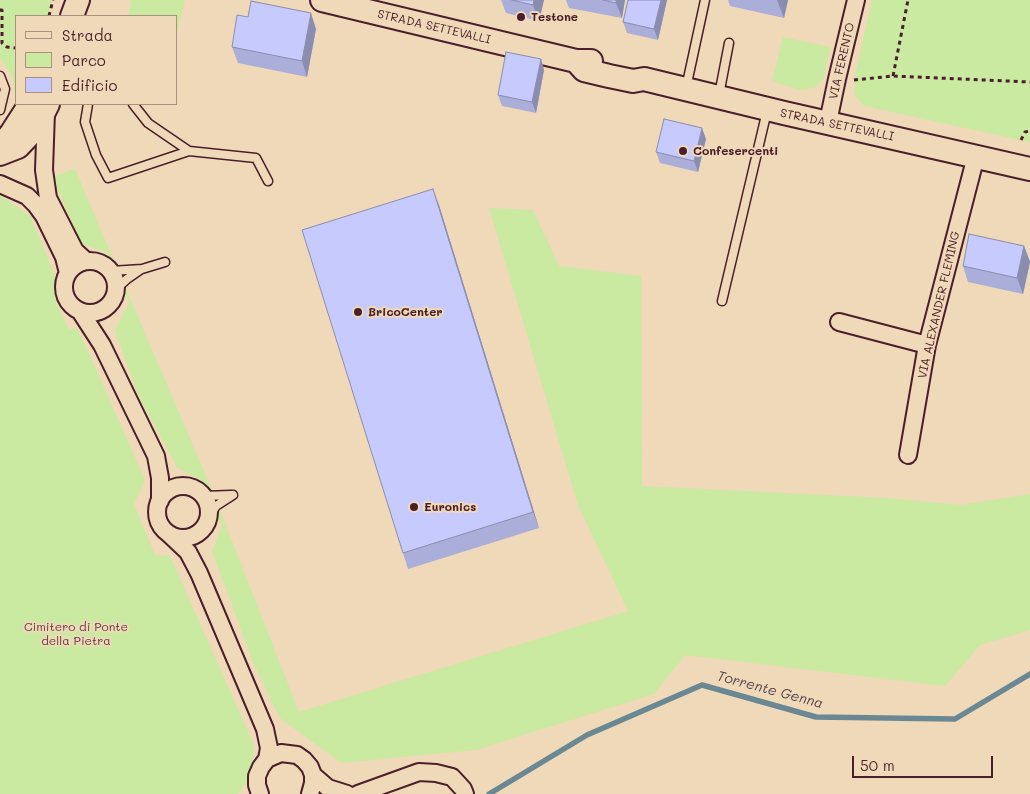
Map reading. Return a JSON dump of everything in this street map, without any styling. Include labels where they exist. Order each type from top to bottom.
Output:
[{"type":"main road","points":[[58,15],[61,0]]},
{"type":"main road","points":[[72,15],[78,0]]},
{"type":"main road","name":"STRADA SETTEVALLI","points":[[322,0],[376,7],[576,61],[586,60],[635,71],[644,79],[767,109],[1030,168]]},
{"type":"main road","points":[[0,148],[12,132],[42,105]]},
{"type":"main road","points":[[0,154],[18,147],[36,128],[42,105]]},
{"type":"street","name":"VIA FERENTO","points":[[828,122],[856,0]]},
{"type":"street","points":[[42,105],[44,170],[48,198],[75,251],[86,261]]},
{"type":"street","name":"VIA ALEXANDER FLEMING","points":[[908,455],[927,345],[976,156]]},
{"type":"street","points":[[0,184],[27,196],[44,216],[64,256],[68,273],[64,287],[65,294],[74,307],[88,313],[105,309],[111,303],[116,283],[111,271],[100,262],[86,261],[79,263],[68,273]]},
{"type":"street","points":[[102,345],[102,322],[105,309]]},
{"type":"street","points":[[80,311],[102,345],[156,456],[160,478],[160,501],[157,516],[159,523],[188,552],[199,573],[265,729],[269,748],[267,759]]},
{"type":"street","points":[[839,322],[927,345]]},
{"type":"street","points":[[156,456],[184,486],[198,491],[207,503],[208,518],[206,524],[197,534],[183,538],[169,534]]},
{"type":"street","points":[[160,501],[170,490],[184,486]]},
{"type":"street","points":[[197,534],[199,573]]},
{"type":"street","points":[[265,729],[277,744],[289,753],[304,760],[313,775],[328,788],[347,794]]},
{"type":"street","points":[[256,791],[257,776],[261,766],[267,759],[281,753],[289,753]]},
{"type":"street","points":[[358,794],[419,772],[436,773],[452,777],[465,794]]},
{"type":"street","points":[[310,794],[313,775]]},
{"type":"lane","points":[[686,88],[705,0]]},
{"type":"lane","points":[[719,97],[729,43]]},
{"type":"lane","points":[[0,76],[5,89],[0,110]]},
{"type":"lane","points":[[88,105],[85,122],[96,155],[108,178],[189,152],[256,158],[268,181]]},
{"type":"lane","points":[[134,105],[148,123],[189,152]]},
{"type":"lane","points":[[722,301],[767,109]]},
{"type":"lane","points":[[111,271],[142,269],[165,262]]},
{"type":"lane","points":[[116,289],[142,269]]},
{"type":"lane","points":[[203,496],[233,495],[216,506],[208,518]]},
{"type":"path","points":[[893,76],[908,0]]},
{"type":"path","points":[[0,10],[2,10],[2,43],[8,47],[15,48]]},
{"type":"path","points":[[837,78],[854,80],[893,76],[1030,82]]},
{"type":"path","points":[[1021,140],[1025,132],[1030,131]]},
{"type":"green space","points":[[0,0],[51,0],[49,15],[15,15],[15,96],[12,76],[0,58]]},
{"type":"green space","points":[[131,0],[185,0],[178,29],[178,15],[128,15]]},
{"type":"green space","points":[[872,0],[1030,0],[1030,142],[864,106],[855,96],[854,80]]},
{"type":"green space","points":[[783,37],[830,47],[824,78],[814,88],[799,90],[772,81]]},
{"type":"green space","points":[[75,169],[212,490],[299,712],[628,611],[578,505],[489,208],[533,210],[559,266],[641,276],[642,486],[887,498],[961,505],[1030,494],[1030,630],[980,645],[945,686],[685,655],[654,694],[476,750],[341,763],[280,718],[253,662],[212,551],[222,526],[202,481],[177,467],[138,395],[115,330],[129,303],[108,253],[82,244],[52,177]]},
{"type":"green space","name":"Cimitero di Ponte della Pietra","points":[[0,195],[31,217],[59,287],[56,303],[69,329],[78,329],[145,480],[134,504],[155,555],[170,556],[254,745],[251,775],[238,794],[0,794]]},
{"type":"building","points":[[512,0],[534,0],[533,5]]},
{"type":"building","points":[[603,0],[616,0],[616,3]]},
{"type":"building","points":[[628,0],[661,0],[654,29],[623,22]]},
{"type":"building","points":[[251,1],[311,13],[302,61],[232,47],[237,15],[248,17]]},
{"type":"building","points":[[506,52],[541,59],[532,102],[498,95]]},
{"type":"building","points":[[664,119],[702,128],[694,161],[656,152]]},
{"type":"building","points":[[433,189],[533,512],[403,553],[302,230]]},
{"type":"building","points":[[969,234],[1024,246],[1017,278],[963,266]]},
{"type":"waterway","name":"Torrente Genna","points":[[489,794],[587,735],[702,685],[816,717],[955,719],[1030,674]]},
{"type":"place","name":"Testone","points":[[521,17]]},
{"type":"place","name":"Confesercenti","points":[[683,151]]},
{"type":"place","name":"BricoCenter","points":[[358,312]]},
{"type":"place","name":"Euronics","points":[[414,507]]}]
